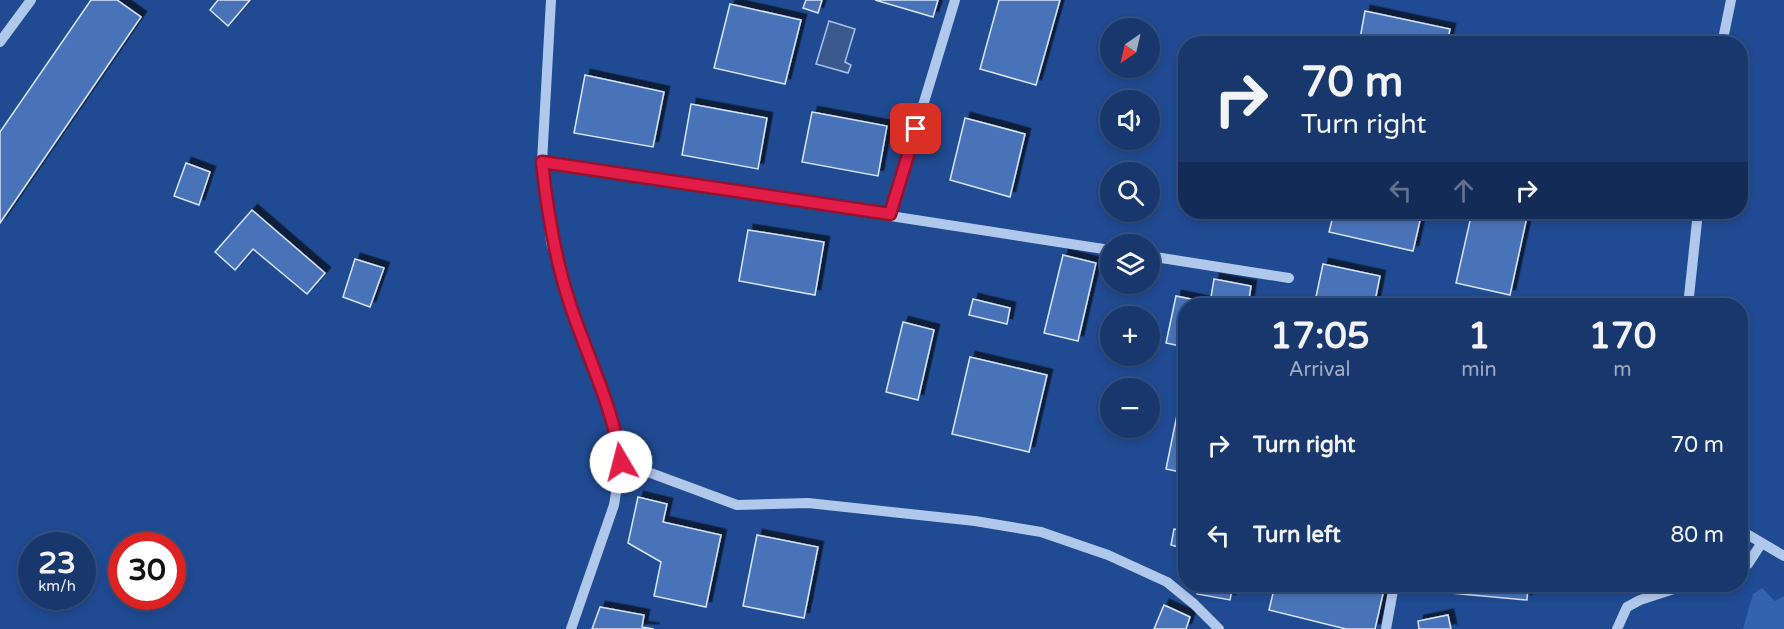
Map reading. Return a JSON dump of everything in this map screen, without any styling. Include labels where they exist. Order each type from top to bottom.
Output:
[{"type":"street","points":[[0,42],[31,0]]},
{"type":"street","points":[[551,0],[542,162],[551,242],[569,302],[617,432],[621,462],[614,505],[571,629]]},
{"type":"street","points":[[890,214],[955,0]]},
{"type":"street","points":[[1724,36],[1731,0]]},
{"type":"street","points":[[542,162],[890,214],[1100,248]]},
{"type":"street","points":[[1689,298],[1697,219]]},
{"type":"street","points":[[1160,258],[1289,278]]},
{"type":"street","points":[[621,462],[737,505],[808,503],[975,521],[1041,532],[1108,555],[1167,582],[1178,591]]},
{"type":"street","points":[[1748,535],[1784,556]]},
{"type":"street","points":[[1748,564],[1761,544]]},
{"type":"street","points":[[1179,592],[1219,629]]},
{"type":"street","points":[[1386,629],[1393,592]]},
{"type":"street","points":[[1617,629],[1627,607],[1665,592]]},
{"type":"shaded area","points":[[829,21],[855,29],[845,62],[851,65],[848,73],[816,64]]},
{"type":"shaded area","points":[[1762,588],[1775,601],[1784,596],[1784,629],[1743,629],[1753,594]]},
{"type":"building","points":[[91,0],[117,0],[141,17],[0,223],[0,132]]},
{"type":"building","points":[[218,0],[250,0],[228,26],[210,10]]},
{"type":"building","points":[[806,0],[822,0],[818,13],[803,8]]},
{"type":"building","points":[[875,0],[938,0],[933,17]]},
{"type":"building","points":[[999,0],[1060,0],[1036,85],[980,69]]},
{"type":"building","points":[[730,4],[801,20],[785,84],[714,68]]},
{"type":"building","points":[[1365,11],[1450,29],[1449,36],[1360,36]]},
{"type":"building","points":[[585,75],[664,92],[653,147],[574,133]]},
{"type":"building","points":[[691,104],[767,118],[758,169],[682,155]]},
{"type":"building","points":[[812,112],[887,126],[878,176],[802,162]]},
{"type":"building","points":[[965,118],[1025,134],[1010,197],[950,180]]},
{"type":"building","points":[[186,163],[210,172],[199,205],[174,196]]},
{"type":"building","points":[[252,210],[325,273],[307,294],[253,249],[235,270],[215,252]]},
{"type":"building","points":[[1332,219],[1420,219],[1413,251],[1329,232]]},
{"type":"building","points":[[1470,219],[1526,219],[1510,295],[1456,283]]},
{"type":"building","points":[[748,230],[824,242],[815,295],[739,281]]},
{"type":"building","points":[[1063,255],[1096,263],[1078,341],[1044,333]]},
{"type":"building","points":[[355,259],[384,268],[370,307],[343,297]]},
{"type":"building","points":[[1323,264],[1380,276],[1376,298],[1316,298]]},
{"type":"building","points":[[1214,279],[1251,286],[1249,298],[1211,298]]},
{"type":"building","points":[[1176,296],[1186,298],[1178,298],[1178,346],[1166,343]]},
{"type":"building","points":[[973,299],[1010,308],[1007,324],[969,315]]},
{"type":"building","points":[[903,322],[934,330],[918,400],[886,392]]},
{"type":"building","points":[[970,357],[1047,375],[1029,452],[952,434]]},
{"type":"building","points":[[1178,410],[1178,472],[1166,469]]},
{"type":"building","points":[[638,497],[667,504],[663,522],[721,535],[706,607],[654,596],[661,562],[628,543]]},
{"type":"building","points":[[1174,529],[1178,530],[1178,547],[1171,545]]},
{"type":"building","points":[[757,535],[818,547],[804,618],[743,606]]},
{"type":"building","points":[[1197,592],[1232,592],[1230,600],[1197,594]]},
{"type":"building","points":[[1273,592],[1383,592],[1375,629],[1346,629],[1269,610]]},
{"type":"building","points":[[1440,592],[1528,592],[1527,600]]},
{"type":"building","points":[[1164,605],[1190,617],[1186,629],[1154,629]]},
{"type":"building","points":[[600,607],[644,615],[642,627],[654,629],[592,629]]},
{"type":"building","points":[[1448,615],[1451,629],[1419,629],[1418,621]]},
{"type":"route","points":[[621,462],[617,432],[569,302],[551,242],[542,162],[890,214],[916,129]]}]
